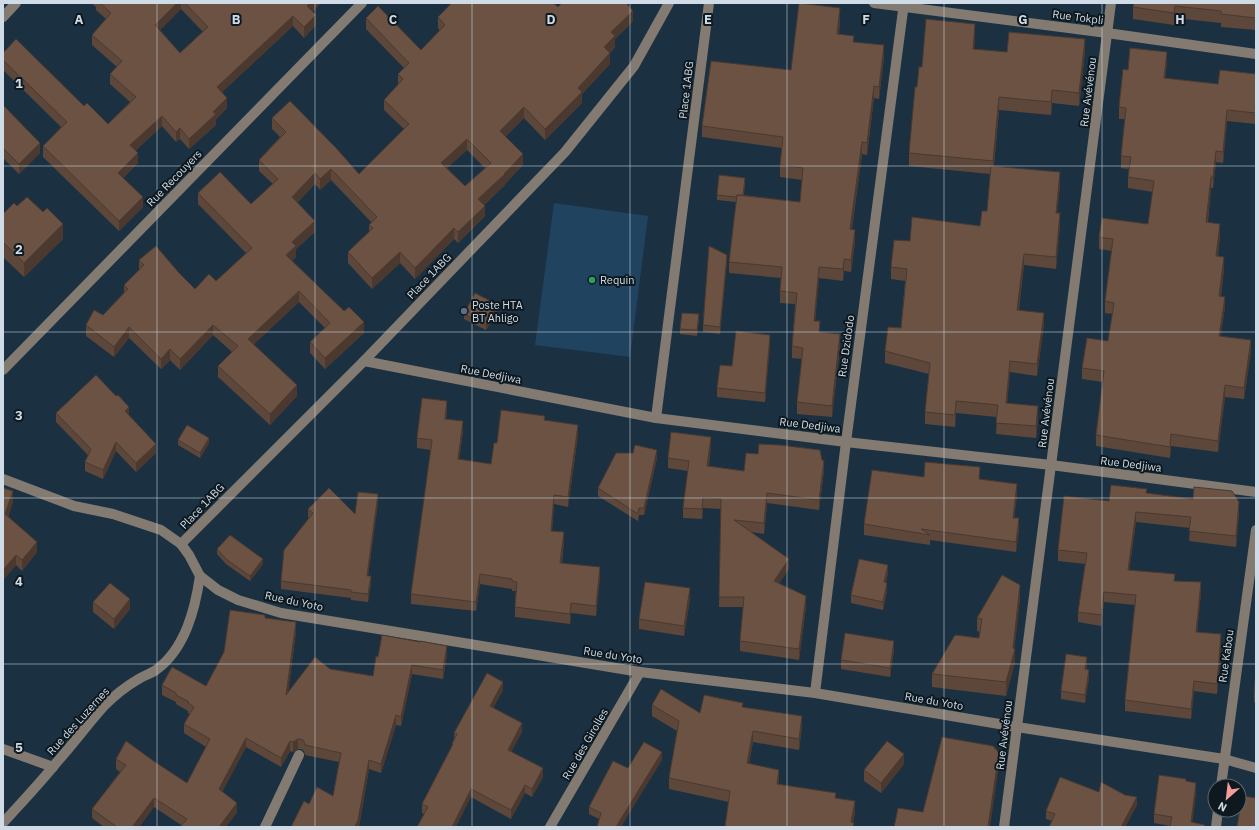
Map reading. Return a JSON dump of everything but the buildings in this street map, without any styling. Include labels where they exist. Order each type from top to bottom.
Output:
[{"type":"street","points":[[3,17],[16,3]]},
{"type":"street","name":"Rue Recouyers","points":[[3,370],[362,3]]},
{"type":"street","name":"Place 1ABG","points":[[181,544],[364,362],[565,152],[634,66],[669,3]]},
{"type":"street","name":"Place 1ABG","points":[[656,418],[709,3]]},
{"type":"street","name":"Rue Tokpli","points":[[874,3],[904,5],[1256,54]]},
{"type":"street","name":"Rue Avévénou","points":[[1004,827],[1111,3]]},
{"type":"street","name":"Rue Dzidodo","points":[[815,693],[846,442],[904,5]]},
{"type":"street","name":"Rue Dedjiwa","points":[[364,362],[656,418],[846,442],[1051,465],[1256,492]]},
{"type":"street","name":"Rue du Yoto","points":[[3,479],[74,506],[113,514],[161,530],[181,544],[189,555],[200,576],[218,590],[238,600],[281,613],[640,672],[815,693],[1017,727],[1224,759],[1256,768]]},
{"type":"street","name":"Rue Kabou","points":[[1222,778],[1256,530]]},
{"type":"street","name":"Rue des Luzernes","points":[[3,823],[53,767],[104,706],[136,680],[156,670],[168,659],[178,644],[189,622],[196,602],[200,576]]},
{"type":"street","name":"Rue des Girolles","points":[[550,827],[640,672]]},
{"type":"street","points":[[3,749],[53,767]]},
{"type":"street","points":[[265,827],[299,755]]},
{"type":"shaded area","name":"Requin","points":[[554,203],[648,216],[630,357],[535,345]]},
{"type":"place","name":"Requin","points":[[592,280]]},
{"type":"place","name":"Poste HTA BT Ahligo","points":[[464,311]]}]
